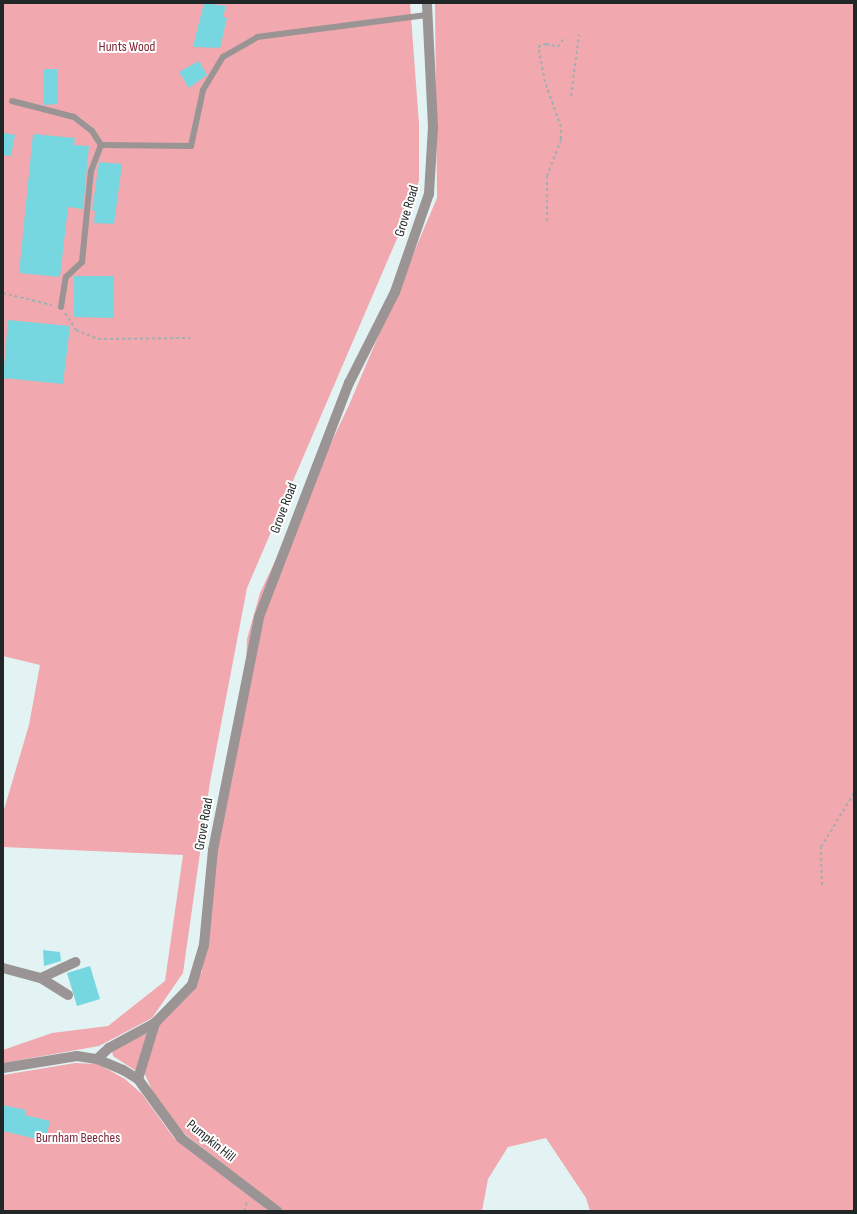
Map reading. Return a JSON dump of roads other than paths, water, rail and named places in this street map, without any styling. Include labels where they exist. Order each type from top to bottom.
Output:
[{"type":"street","name":"Grove Road","points":[[97,1059],[109,1048],[155,1023],[192,985],[204,945],[213,850],[259,617],[349,382],[395,292],[429,194],[433,127],[427,3]]},
{"type":"street","points":[[41,978],[75,962]]},
{"type":"street","points":[[3,968],[41,978],[68,995]]},
{"type":"street","name":"Grove Road","points":[[138,1079],[155,1023]]},
{"type":"street","name":"Pumpkin Hill","points":[[3,1068],[77,1056],[97,1059],[138,1079],[181,1138],[278,1211]]},
{"type":"lane","points":[[101,145],[191,146],[203,90],[219,63],[223,57],[257,37],[427,15]]},
{"type":"lane","points":[[12,100],[74,117],[92,131],[101,145]]},
{"type":"lane","points":[[61,307],[66,277],[82,262],[91,171],[101,145]]},
{"type":"park label","name":"Hunts Wood","points":[[127,47]]},
{"type":"park label","name":"Burnham Beeches","points":[[78,1138]]}]
